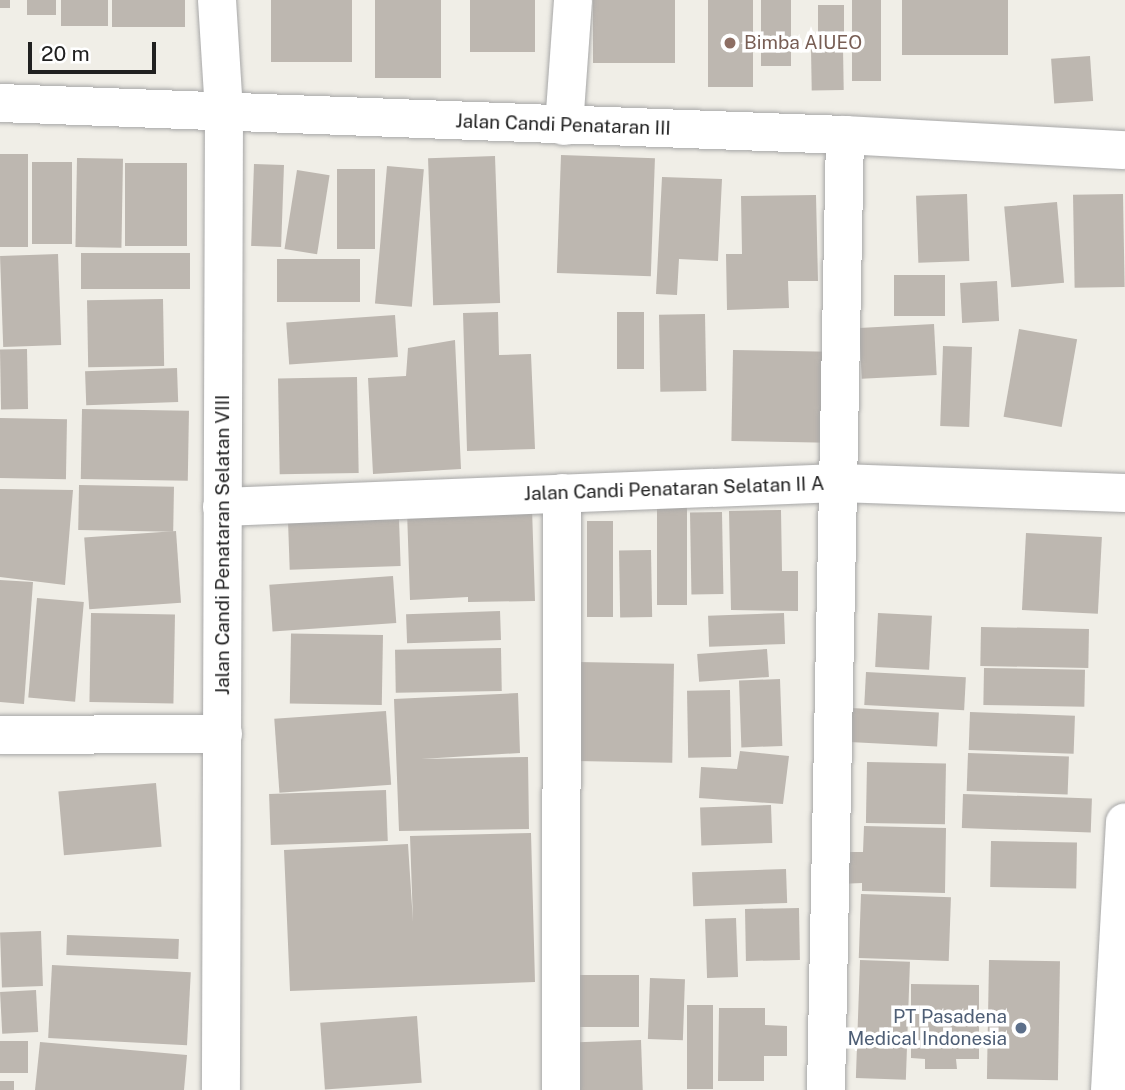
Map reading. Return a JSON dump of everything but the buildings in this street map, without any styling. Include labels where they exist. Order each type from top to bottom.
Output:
[{"type":"street","name":"Jalan Candi Penataran Selatan VIII","points":[[217,0],[223,112],[221,1090]]},
{"type":"street","points":[[564,126],[573,0]]},
{"type":"street","name":"Jalan Candi Penataran III","points":[[0,103],[845,135],[1125,150]]},
{"type":"street","points":[[826,1090],[845,135]]},
{"type":"street","name":"Jalan Candi Penataran Selatan II A","points":[[222,507],[839,484],[1125,493]]},
{"type":"street","points":[[561,1090],[562,493]]},
{"type":"street","points":[[0,735],[223,734]]},
{"type":"street","points":[[1110,1090],[1125,822]]},
{"type":"place","name":"Bimba AIUEO","points":[[730,43]]},
{"type":"place","name":"PT Pasadena Medical Indonesia","points":[[1021,1028]]}]
